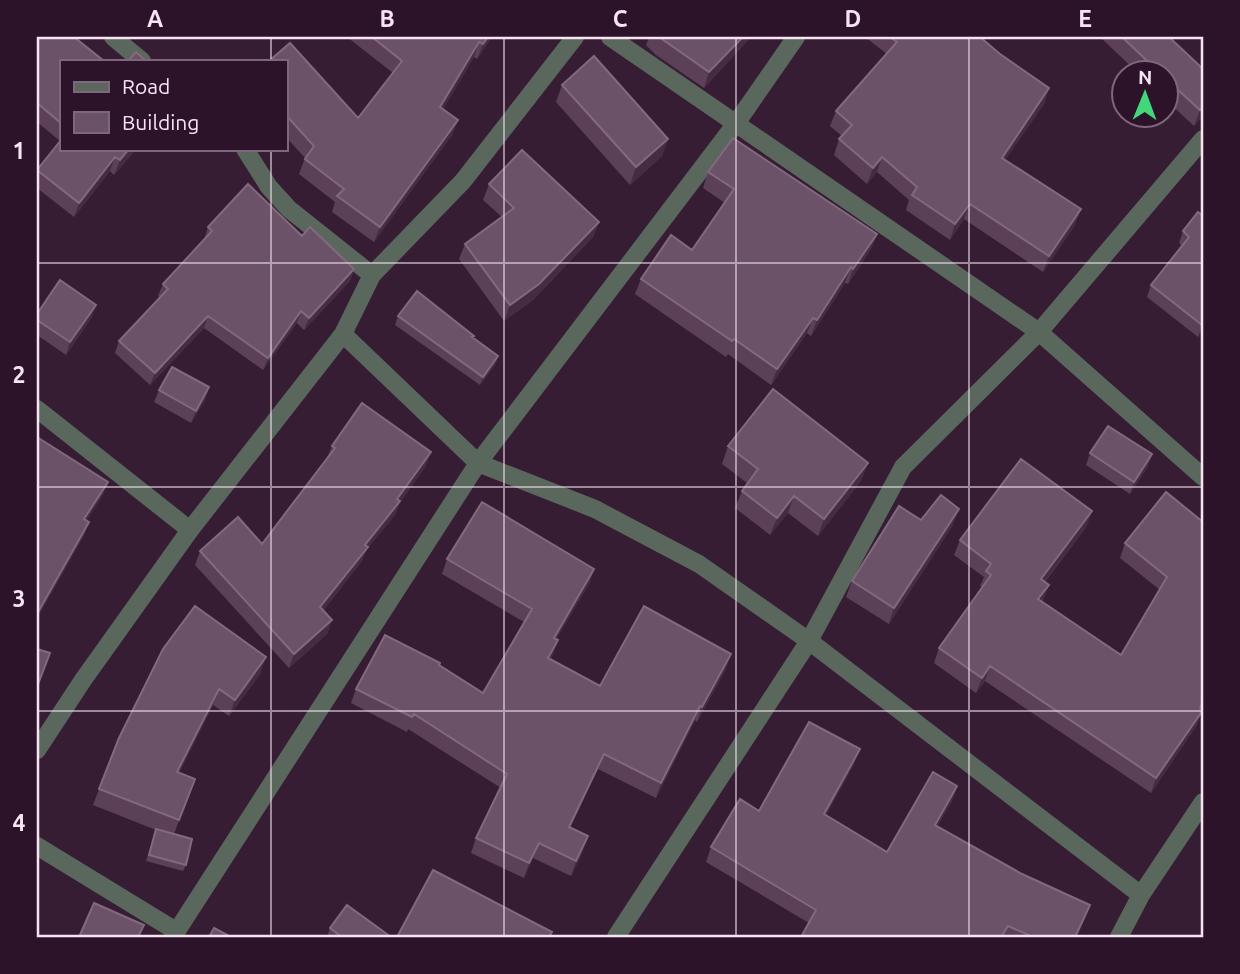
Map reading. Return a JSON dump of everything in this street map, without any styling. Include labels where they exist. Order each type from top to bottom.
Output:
[{"type":"street","points":[[113,37],[141,60]]},
{"type":"street","points":[[37,750],[82,680],[190,530],[343,334],[372,275],[463,181],[575,37]]},
{"type":"street","points":[[610,37],[1039,332],[1203,477]]},
{"type":"street","points":[[37,846],[174,934],[478,463],[737,122],[796,37]]},
{"type":"street","points":[[616,937],[809,640],[903,467],[1039,332],[1203,139]]},
{"type":"street","points":[[246,150],[269,187],[289,209],[372,275]]},
{"type":"street","points":[[343,334],[478,463],[595,509],[699,564],[809,640],[1141,895]]},
{"type":"street","points":[[37,408],[190,530]]},
{"type":"street","points":[[1119,937],[1141,895],[1203,802]]},
{"type":"building","points":[[37,37],[74,37],[103,60],[60,60],[60,122],[37,103]]},
{"type":"building","points":[[372,37],[488,37],[483,44],[479,42],[440,107],[458,120],[380,227],[337,196],[344,189],[305,159],[314,146],[287,116],[287,60],[270,60],[290,43],[358,118],[402,61]]},
{"type":"building","points":[[659,37],[743,37],[709,72]]},
{"type":"building","points":[[890,37],[980,37],[1049,88],[1002,158],[1081,209],[1049,256],[970,204],[955,224],[912,195],[917,187],[882,157],[873,168],[839,139],[852,125],[836,111],[897,42]]},
{"type":"building","points":[[1122,37],[1169,37],[1203,69],[1203,107],[1200,110],[1180,92],[1180,60],[1146,60]]},
{"type":"building","points":[[136,52],[145,60],[129,60]]},
{"type":"building","points":[[594,56],[668,139],[636,167],[562,85]]},
{"type":"building","points":[[733,138],[877,234],[853,269],[851,267],[817,320],[813,318],[777,369],[641,279],[671,235],[692,250],[734,189],[708,172]]},
{"type":"building","points":[[60,141],[60,150],[128,150],[120,160],[115,157],[79,203],[37,170]]},
{"type":"building","points":[[522,150],[599,222],[539,284],[510,305],[465,244],[514,208],[489,184]]},
{"type":"building","points":[[248,184],[302,236],[310,227],[354,269],[309,318],[301,311],[268,358],[208,316],[155,373],[119,341],[168,289],[163,284],[212,231],[208,227]]},
{"type":"building","points":[[1198,212],[1203,216],[1202,325],[1151,285],[1189,237],[1183,231]]},
{"type":"building","points":[[60,280],[96,305],[70,342],[37,320],[37,314]]},
{"type":"building","points":[[417,291],[498,356],[483,377],[398,316]]},
{"type":"building","points":[[172,367],[209,387],[196,411],[159,390]]},
{"type":"building","points":[[773,389],[868,463],[824,519],[794,496],[777,518],[742,491],[758,469],[728,446]]},
{"type":"building","points":[[362,403],[431,452],[397,499],[400,501],[365,545],[368,547],[320,607],[332,620],[294,654],[200,551],[238,517],[262,544],[335,448],[332,446]]},
{"type":"building","points":[[1108,426],[1152,454],[1134,482],[1090,453]]},
{"type":"building","points":[[37,437],[108,482],[84,519],[89,522],[37,614]]},
{"type":"building","points":[[1021,459],[1092,511],[1041,579],[1049,585],[1038,599],[1121,655],[1167,577],[1125,543],[1166,492],[1203,522],[1203,701],[1200,708],[1203,710],[1156,778],[990,666],[982,678],[939,648],[991,575],[986,571],[991,564],[960,540]]},
{"type":"building","points":[[941,495],[959,509],[894,608],[852,581],[899,506],[921,520]]},
{"type":"building","points":[[482,502],[594,569],[554,638],[558,640],[548,658],[600,686],[644,606],[731,654],[702,707],[700,706],[661,783],[604,754],[569,827],[588,836],[576,861],[539,843],[529,863],[476,838],[507,774],[414,714],[412,717],[356,689],[385,635],[440,663],[439,665],[483,693],[532,609],[447,559]]},
{"type":"building","points":[[195,606],[266,657],[235,700],[219,689],[177,772],[195,779],[179,820],[99,789],[119,738],[163,649]]},
{"type":"building","points":[[37,649],[50,653],[37,687]]},
{"type":"building","points":[[809,722],[860,749],[824,814],[887,852],[933,772],[957,786],[935,825],[1022,874],[1090,905],[1075,937],[1033,937],[1008,926],[1001,937],[801,937],[816,910],[711,847],[740,799],[759,811]]},
{"type":"building","points":[[156,829],[192,839],[186,865],[149,855]]},
{"type":"building","points":[[433,870],[552,932],[549,937],[397,937]]},
{"type":"building","points":[[94,903],[144,925],[138,937],[79,937]]},
{"type":"building","points":[[347,905],[391,937],[342,937],[330,928]]},
{"type":"building","points":[[214,928],[231,937],[209,937]]}]
